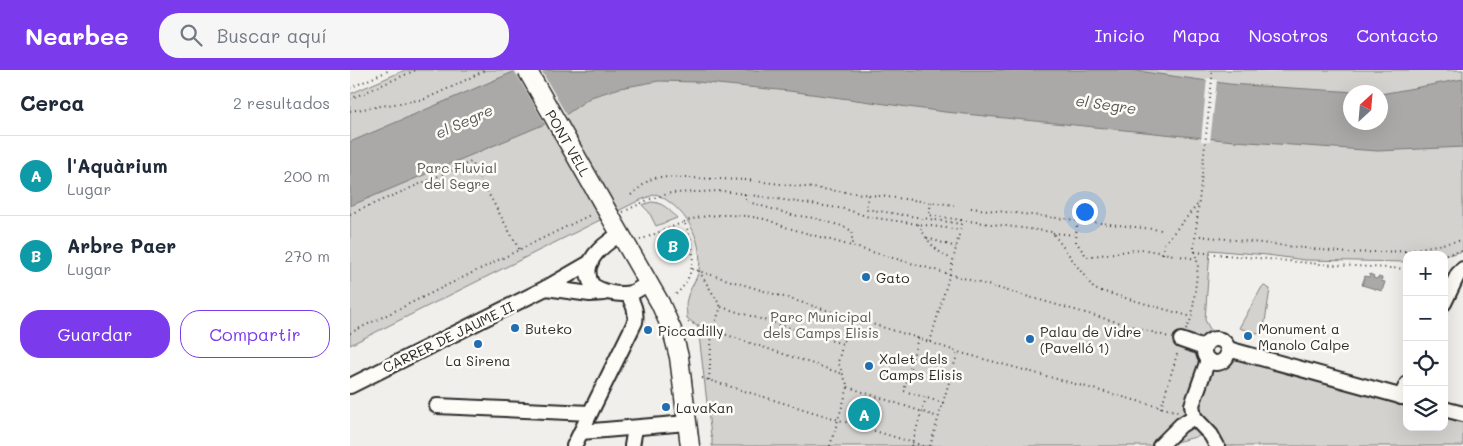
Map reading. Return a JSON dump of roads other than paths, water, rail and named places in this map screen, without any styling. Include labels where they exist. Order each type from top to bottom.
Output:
[{"type":"main road","name":"PONT VELL","points":[[527,70],[666,315],[679,357],[690,446]]},
{"type":"street","name":"CARRER DE JAUME II","points":[[350,386],[546,288],[591,262],[602,246],[620,234]]},
{"type":"street","points":[[591,262],[587,274],[590,282],[594,287],[608,292]]},
{"type":"street","points":[[1448,296],[1460,271],[1463,269]]},
{"type":"street","points":[[546,288],[590,294],[608,292],[628,294],[648,283]]},
{"type":"street","points":[[574,446],[635,322],[636,314],[628,294]]},
{"type":"street","points":[[1185,342],[1206,351],[1214,363],[1222,362],[1226,357],[1228,349],[1225,342],[1219,339],[1211,339],[1206,351],[1192,401],[1194,417],[1211,435],[1217,446]]},
{"type":"street","points":[[1228,349],[1403,398]]},
{"type":"street","points":[[436,406],[590,413]]},
{"type":"street","points":[[1448,410],[1463,414]]},
{"type":"street","points":[[1160,446],[1181,425],[1194,417]]},
{"type":"street","points":[[581,432],[686,423]]},
{"type":"street","points":[[632,446],[635,428]]},
{"type":"street","points":[[1172,434],[1188,430],[1205,429]]},
{"type":"water","name":"el Segre","points":[[518,70],[1130,70],[1229,84],[1343,91],[1343,130],[1388,130],[1388,93],[1463,79],[1463,147],[1378,151],[1234,141],[945,112],[789,91],[697,82],[659,81],[620,88],[591,97],[564,116],[350,206],[350,142]]},
{"type":"water","points":[[1370,274],[1374,276],[1373,278],[1382,278],[1381,281],[1385,282],[1382,291],[1362,285],[1365,276],[1369,277]]},
{"type":"place","name":"Arbre Paer","points":[[673,245]]},
{"type":"place","name":"Gato","points":[[866,277]]},
{"type":"place","name":"Buteko","points":[[515,328]]},
{"type":"place","name":"Piccadilly","points":[[648,330]]},
{"type":"place","name":"Monument a Manolo Calpe","points":[[1248,336]]},
{"type":"place","name":"Palau de Vidre (Pavelló 1)","points":[[1030,339]]},
{"type":"place","name":"La Sirena","points":[[478,344]]},
{"type":"place","name":"Xalet dels Camps Elisis","points":[[869,366]]},
{"type":"place","name":"LavaKan","points":[[666,407]]},
{"type":"place","name":"l'Aquàrium","points":[[864,414]]},
{"type":"park label","name":"Parc Fluvial del Segre","points":[[457,175]]},
{"type":"park label","name":"Parc Municipal dels Camps Elisis","points":[[821,324]]}]
